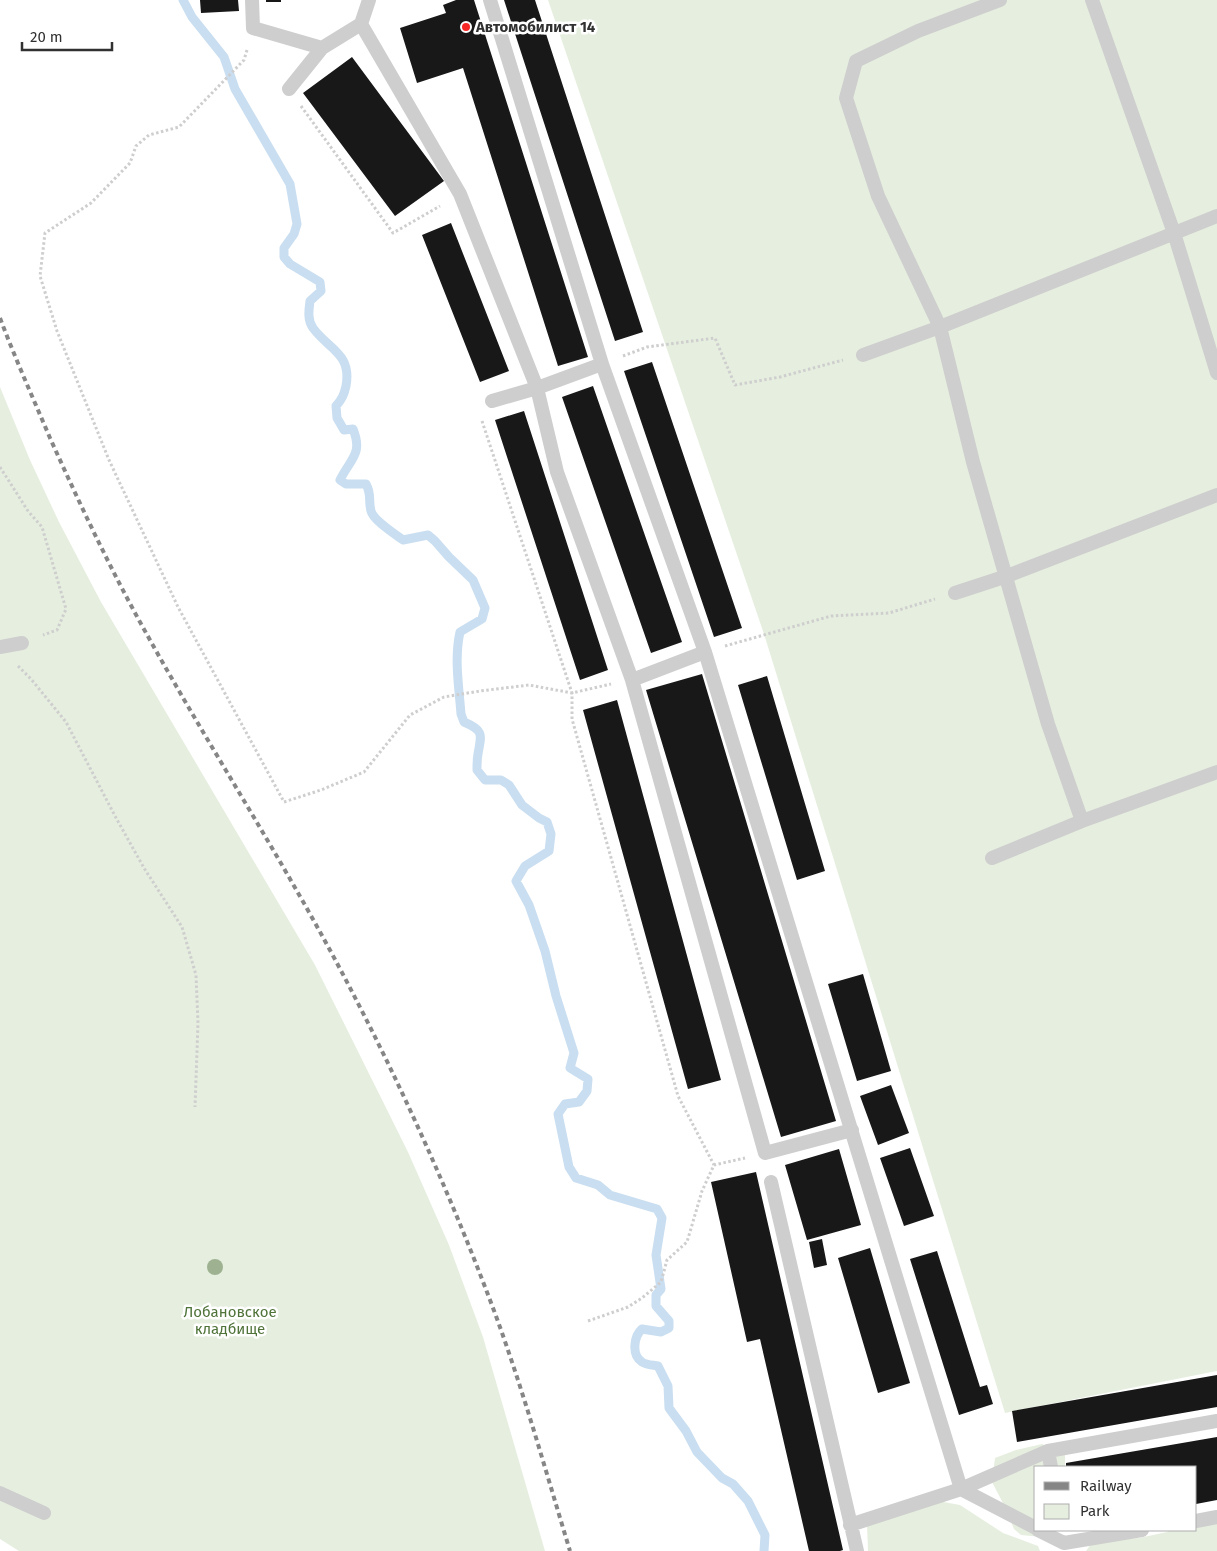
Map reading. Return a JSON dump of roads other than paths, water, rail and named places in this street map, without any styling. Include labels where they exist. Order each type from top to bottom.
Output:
[{"type":"lane","points":[[252,0],[254,28],[322,48]]},
{"type":"lane","points":[[289,89],[322,48],[361,24],[369,0]]},
{"type":"lane","points":[[490,0],[602,364],[705,652],[961,1489],[1034,1527]]},
{"type":"lane","points":[[1000,0],[918,31],[856,61],[846,98],[878,196],[940,327],[973,462],[1048,724],[1082,821]]},
{"type":"lane","points":[[1092,0],[1174,233],[1217,373]]},
{"type":"lane","points":[[361,24],[460,194],[537,388],[557,472],[632,680],[765,1153],[852,1130]]},
{"type":"lane","points":[[863,355],[940,327],[1217,216]]},
{"type":"lane","points":[[492,401],[537,388],[602,364]]},
{"type":"lane","points":[[955,593],[1007,576],[1217,495]]},
{"type":"lane","points":[[0,647],[22,642]]},
{"type":"lane","points":[[632,680],[705,652]]},
{"type":"lane","points":[[992,858],[1082,821],[1217,772]]},
{"type":"lane","points":[[771,1182],[857,1551]]},
{"type":"lane","points":[[850,1525],[961,1489],[1048,1451],[1217,1421]]},
{"type":"lane","points":[[1048,1451],[1051,1466]]},
{"type":"lane","points":[[0,1493],[44,1513]]},
{"type":"lane","points":[[1197,1520],[1217,1517]]},
{"type":"lane","points":[[1043,1531],[1062,1537],[1131,1531]]},
{"type":"waterway","points":[[183,0],[192,17],[224,57],[235,89],[290,184],[297,224],[294,234],[284,248],[284,257],[290,264],[320,282],[321,291],[310,301],[310,322],[319,335],[342,359],[347,375],[346,386],[336,406],[337,418],[344,430],[353,429],[357,444],[354,456],[340,480],[346,484],[366,484],[373,515],[385,527],[403,540],[428,535],[435,541],[473,580],[485,608],[482,619],[460,632],[457,663],[461,714],[464,722],[471,725],[480,734],[477,770],[485,780],[501,780],[509,785],[522,805],[547,822],[551,834],[549,851],[525,866],[516,881],[529,905],[545,951],[556,996],[574,1053],[570,1068],[588,1079],[587,1091],[579,1102],[565,1104],[558,1114],[569,1167],[576,1178],[598,1185],[610,1195],[657,1209],[662,1218],[656,1255],[661,1289],[656,1295],[656,1306],[669,1321],[669,1328],[661,1332],[642,1329],[637,1336],[635,1345],[636,1355],[644,1363],[658,1366],[668,1386],[669,1408],[686,1431],[697,1452],[722,1478],[733,1484],[748,1501],[765,1535],[764,1551]]},
{"type":"railway","points":[[0,318],[50,438],[116,577],[166,668],[323,938],[369,1024],[408,1106],[463,1232],[496,1316],[525,1403],[570,1551]]},
{"type":"place","name":"Автомобилист 14","points":[[466,27]]},
{"type":"park label","name":"Лобановское кладбище","points":[[230,1320]]}]
